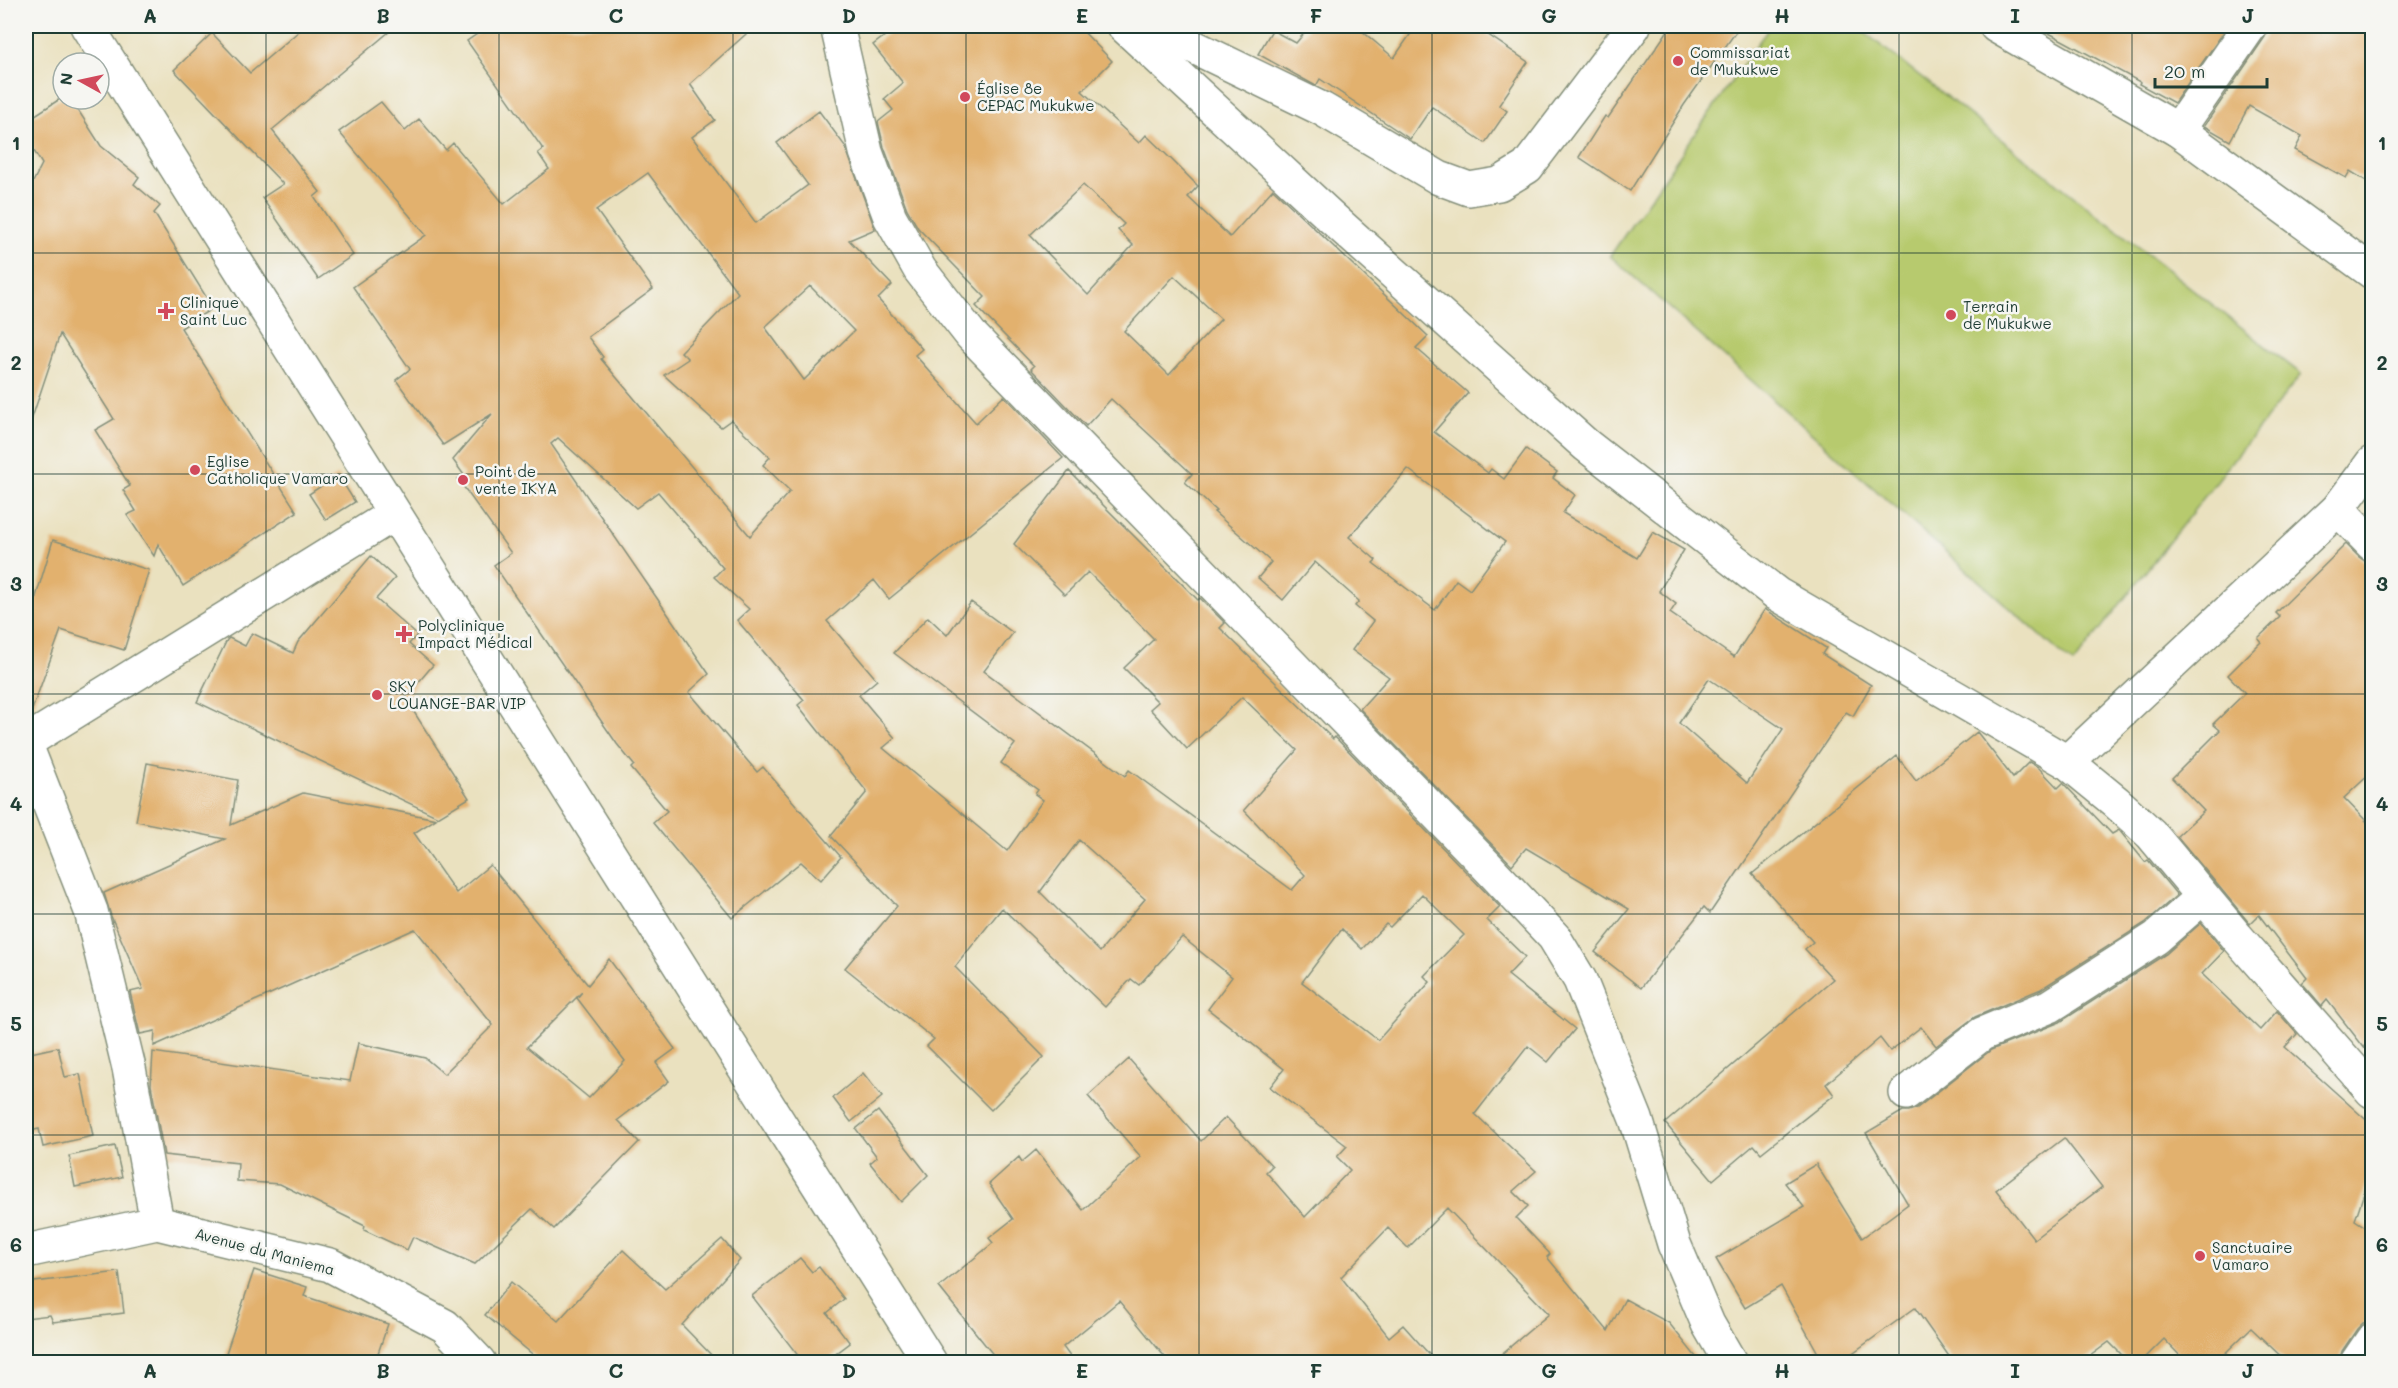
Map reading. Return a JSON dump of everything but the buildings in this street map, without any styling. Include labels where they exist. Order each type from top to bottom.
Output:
[{"type":"street","points":[[87,26],[930,1362]]},
{"type":"street","points":[[837,26],[866,152],[890,217],[920,270],[971,335],[1554,937],[1584,990],[1636,1119],[1674,1244],[1708,1324],[1730,1362]]},
{"type":"street","points":[[1124,26],[1332,218],[1586,445],[1740,566],[1777,594],[2067,762],[2151,834],[2203,897],[2373,1091]]},
{"type":"street","points":[[1138,26],[1192,46],[1322,109],[1439,178],[1469,189],[1499,184],[1527,167],[1634,26]]},
{"type":"street","points":[[1996,26],[2178,130],[2373,272]]},
{"type":"street","points":[[2178,130],[2250,26]]},
{"type":"street","points":[[2067,762],[2338,509],[2373,463]]},
{"type":"street","points":[[2338,509],[2373,544]]},
{"type":"street","points":[[157,1223],[129,1068],[91,911],[26,744],[394,514]]},
{"type":"street","points":[[1906,1093],[1982,1034],[2050,1006],[2156,938],[2203,897]]},
{"type":"street","name":"Avenue du Maniema","points":[[26,1251],[157,1223],[330,1264],[445,1326],[479,1362]]},
{"type":"street","points":[[2357,1362],[2373,1340]]},
{"type":"green space","name":"Terrain de Mukukwe","points":[[1770,26],[1856,26],[2301,374],[2073,664],[1610,256]]},
{"type":"place","name":"Commissariat de Mukukwe","points":[[1678,61]]},
{"type":"place","name":"Église 8e CEPAC Mukukwe","points":[[965,97]]},
{"type":"place","name":"Clinique Saint Luc","points":[[166,311]]},
{"type":"place","name":"Terrain de Mukukwe","points":[[1951,315]]},
{"type":"place","name":"Eglise Catholique Vamaro","points":[[195,470]]},
{"type":"place","name":"Point de vente IKYA","points":[[463,480]]},
{"type":"place","name":"Polyclinique Impact Médical","points":[[404,634]]},
{"type":"place","name":"SKY LOUANGE-BAR VIP","points":[[377,695]]},
{"type":"place","name":"Sanctuaire Vamaro","points":[[2200,1256]]}]
